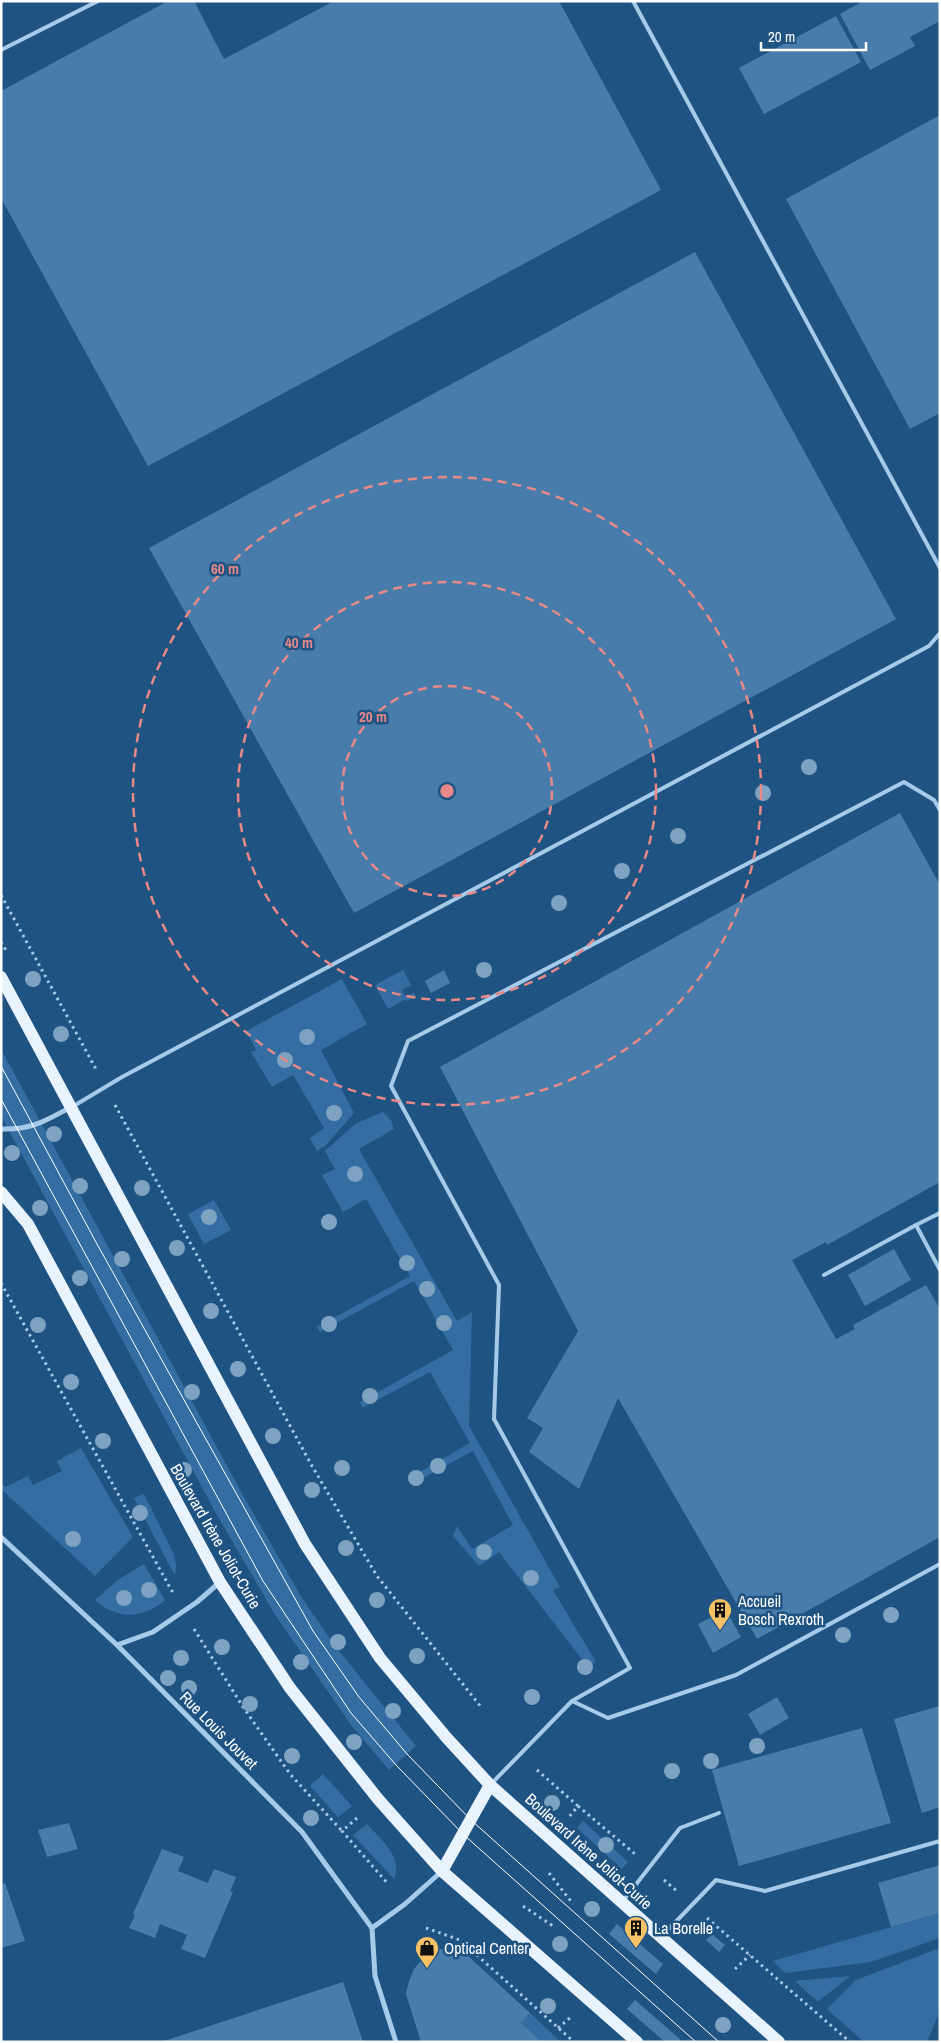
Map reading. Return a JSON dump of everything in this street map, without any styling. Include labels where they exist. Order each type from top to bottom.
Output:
[{"type":"main road","name":"Boulevard Irène Joliot-Curie","points":[[1,977],[305,1544],[380,1658],[446,1737],[490,1785],[779,2042]]},
{"type":"main road","name":"Boulevard Irène Joliot-Curie","points":[[1,1192],[28,1224],[220,1582],[290,1688],[378,1799],[442,1871],[637,2042]]},
{"type":"main road","points":[[442,1871],[490,1785]]},
{"type":"street","points":[[1,1129],[18,1130],[34,1126],[71,1107]]},
{"type":"street","name":"Rue Louis Jouvet","points":[[1,1537],[118,1645],[302,1832],[372,1928]]},
{"type":"street","points":[[118,1645],[153,1632],[184,1612],[220,1582]]},
{"type":"street","points":[[396,2042],[375,1976],[372,1928],[405,1904],[442,1871]]},
{"type":"lane","points":[[1,50],[98,1]]},
{"type":"lane","points":[[633,1],[940,568]]},
{"type":"lane","points":[[71,1107],[929,646],[940,633]]},
{"type":"lane","points":[[490,1785],[572,1702],[630,1668],[494,1419],[499,1285],[392,1086],[408,1041],[904,782],[934,800],[940,810]]},
{"type":"lane","points":[[824,1275],[940,1213]]},
{"type":"lane","points":[[916,1225],[940,1270]]},
{"type":"lane","points":[[572,1702],[608,1718],[736,1675],[940,1564]]},
{"type":"lane","points":[[622,1902],[680,1828],[719,1813]]},
{"type":"lane","points":[[661,1937],[716,1880],[765,1891],[940,1841]]},
{"type":"path","points":[[1,895],[312,1466],[377,1576],[481,1707]]},
{"type":"path","points":[[1,942],[11,960]]},
{"type":"path","points":[[1,1283],[184,1612],[243,1707],[290,1774],[388,1884]]},
{"type":"path","points":[[537,1770],[850,2042]]},
{"type":"path","points":[[569,1817],[578,1806]]},
{"type":"path","points":[[342,1831],[357,1818]]},
{"type":"path","points":[[546,1870],[573,1904]]},
{"type":"path","points":[[520,1904],[553,1926]]},
{"type":"path","points":[[426,1928],[460,1940],[574,2042]]},
{"type":"path","points":[[735,1969],[750,1955]]},
{"type":"path","points":[[558,2028],[572,2016]]},
{"type":"shaded area","points":[[403,970],[411,985],[402,990],[405,996],[414,993],[416,997],[407,1001],[406,999],[388,1009],[375,985]]},
{"type":"shaded area","points":[[342,979],[367,1024],[321,1050],[354,1113],[326,1145],[317,1151],[310,1138],[324,1128],[293,1075],[272,1087],[251,1052],[256,1050],[248,1034],[244,1032]]},
{"type":"shaded area","points":[[1,1049],[245,1499],[302,1598],[335,1646],[416,1746],[389,1770],[351,1725],[274,1613],[217,1515],[1,1116]]},
{"type":"shaded area","points":[[383,1112],[391,1120],[394,1129],[359,1149],[457,1321],[472,1312],[469,1426],[560,1587],[553,1590],[596,1662],[588,1667],[499,1552],[479,1566],[453,1536],[457,1526],[472,1549],[513,1525],[473,1451],[412,1484],[409,1478],[470,1443],[430,1372],[362,1408],[360,1402],[453,1350],[414,1281],[320,1332],[317,1327],[410,1276],[366,1199],[343,1212],[322,1175],[335,1169],[325,1151],[355,1124]]},
{"type":"shaded area","points":[[214,1200],[231,1230],[204,1244],[188,1214]]},
{"type":"shaded area","points":[[81,1448],[133,1537],[95,1576],[1,1489],[1,1482],[5,1487],[28,1476],[33,1485],[62,1471],[57,1461]]},
{"type":"shaded area","points":[[144,1494],[174,1554],[176,1564],[175,1576],[134,1498]]},
{"type":"shaded area","points":[[144,1564],[165,1600],[157,1606],[139,1614],[130,1615],[112,1611],[103,1607],[95,1600],[119,1579]]},
{"type":"shaded area","points":[[323,1774],[352,1806],[338,1817],[310,1786]]},
{"type":"shaded area","points":[[583,1821],[628,1862],[622,1869],[577,1828]]},
{"type":"shaded area","points":[[367,1824],[384,1842],[393,1856],[396,1863],[394,1879],[353,1835]]},
{"type":"shaded area","points":[[940,1913],[940,1938],[871,1962],[785,1973],[773,1961]]},
{"type":"shaded area","points":[[940,1948],[940,2010],[928,2040],[930,2042],[864,2042],[827,2009],[856,1980]]},
{"type":"shaded area","points":[[850,1976],[818,2002],[795,1981]]},
{"type":"shaded area","points":[[530,2013],[561,2042],[542,2042],[521,2023]]},
{"type":"building","points":[[168,1],[194,1],[224,59],[334,1],[559,1],[661,190],[148,466],[1,198],[1,91]]},
{"type":"building","points":[[863,1],[940,1],[940,21],[910,37],[915,46],[870,70],[840,14]]},
{"type":"building","points":[[836,16],[861,62],[764,114],[739,68]]},
{"type":"building","points":[[940,115],[940,413],[910,429],[786,199]]},
{"type":"building","points":[[695,252],[896,619],[354,913],[149,548]]},
{"type":"building","points":[[900,813],[940,885],[940,1182],[827,1245],[826,1242],[792,1260],[836,1339],[855,1329],[853,1325],[926,1285],[940,1309],[940,1537],[757,1639],[618,1398],[579,1489],[529,1452],[543,1428],[527,1418],[578,1331],[440,1067]]},
{"type":"building","points":[[444,970],[450,983],[431,993],[425,981]]},
{"type":"building","points":[[894,1249],[911,1280],[865,1306],[848,1275]]},
{"type":"building","name":"Accueil Bosch Rexroth","points":[[726,1610],[741,1637],[713,1653],[698,1624]]},
{"type":"building","points":[[777,1697],[789,1718],[760,1735],[748,1714]]},
{"type":"building","points":[[940,1706],[940,1807],[922,1813],[894,1719]]},
{"type":"building","points":[[862,1728],[891,1823],[739,1866],[712,1770]]},
{"type":"building","points":[[69,1823],[78,1849],[47,1857],[38,1830]]},
{"type":"building","points":[[162,1849],[184,1857],[178,1871],[208,1883],[214,1869],[236,1877],[230,1891],[233,1892],[205,1958],[181,1949],[187,1935],[160,1924],[155,1938],[129,1928],[135,1915],[133,1914]]},
{"type":"building","points":[[940,1865],[940,1913],[891,1927],[878,1883]]},
{"type":"building","points":[[5,1883],[25,1941],[1,1948],[1,1884]]},
{"type":"building","name":"La Borelle","points":[[617,1924],[663,1964],[656,1974],[609,1934]]},
{"type":"building","points":[[712,1934],[725,1945],[719,1952],[706,1940]]},
{"type":"building","points":[[440,1949],[455,1949],[467,1955],[530,2013],[521,2023],[542,2042],[421,2042],[406,1994],[414,1969],[429,1954]]},
{"type":"building","points":[[343,1982],[363,2042],[164,2042],[164,2041]]},
{"type":"building","points":[[635,2000],[680,2039],[678,2042],[665,2042],[627,2009]]},
{"type":"tram line","points":[[1,1066],[97,1244],[313,1631],[359,1697],[407,1754],[471,1820],[719,2042]]},
{"type":"tram line","points":[[1,1099],[263,1581],[351,1713],[396,1765],[464,1835],[696,2042]]},
{"type":"place","name":"Accueil Bosch Rexroth","points":[[720,1631]]},
{"type":"place","name":"La Borelle","points":[[636,1949]]},
{"type":"place","name":"Optical Center","points":[[427,1969]]}]
